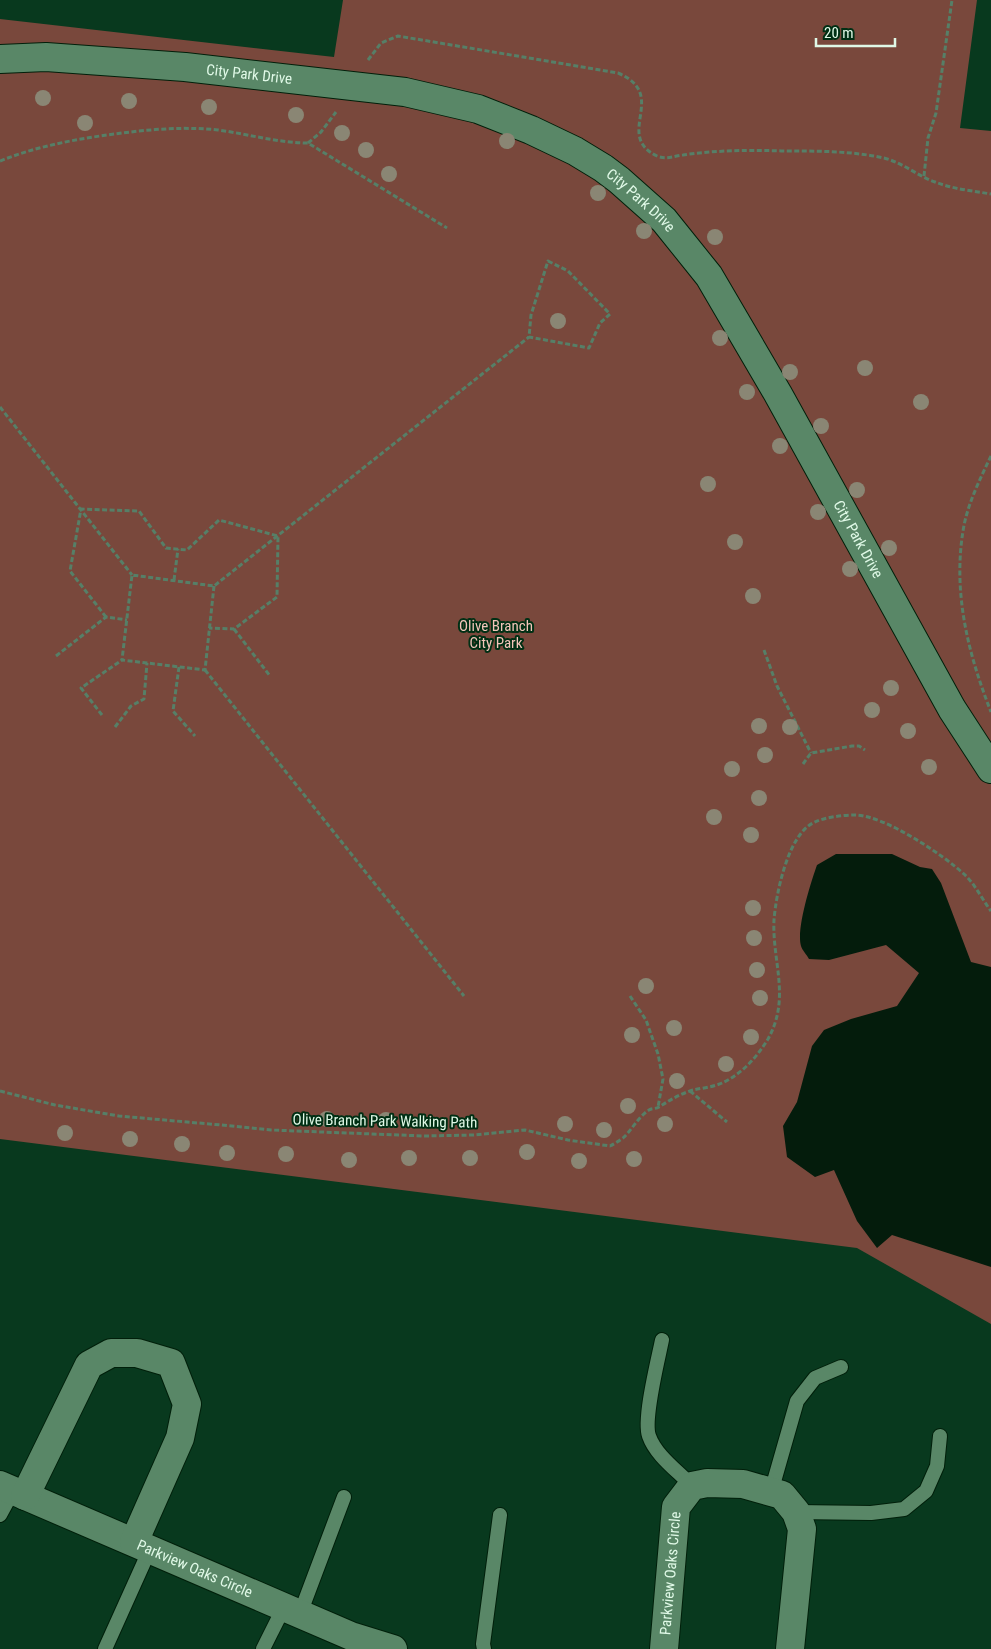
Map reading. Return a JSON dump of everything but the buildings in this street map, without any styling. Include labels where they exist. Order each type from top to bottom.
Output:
[{"type":"street","name":"City Park Drive","points":[[0,59],[46,57],[185,67],[405,92],[478,108],[575,151],[603,168],[664,220],[709,276],[778,394],[952,709],[991,769]]},
{"type":"street","points":[[13,1491],[89,1365],[110,1353],[137,1353],[171,1363],[187,1404],[180,1438],[142,1546]]},
{"type":"street","points":[[692,1486],[707,1483],[743,1484],[782,1495],[796,1512],[802,1529],[790,1649]]},
{"type":"street","name":"Parkview Oaks Circle","points":[[664,1649],[676,1507],[692,1486]]},
{"type":"street","name":"Parkview Oaks Circle","points":[[13,1491],[351,1636],[393,1649]]},
{"type":"lane","points":[[662,1340],[648,1418],[649,1435],[658,1452],[692,1486]]},
{"type":"lane","points":[[771,1492],[797,1402],[815,1378],[841,1367]]},
{"type":"lane","points":[[796,1512],[871,1513],[904,1509],[926,1492],[937,1466],[940,1436]]},
{"type":"lane","points":[[0,1515],[13,1491]]},
{"type":"lane","points":[[263,1649],[292,1611],[344,1497]]},
{"type":"lane","points":[[484,1649],[483,1644],[500,1515]]},
{"type":"lane","points":[[105,1649],[142,1546]]},
{"type":"path","points":[[924,176],[928,138],[936,113],[952,0]]},
{"type":"path","points":[[308,143],[327,125],[381,44],[398,36],[618,74],[628,78],[638,87],[642,100],[639,128],[640,138],[644,145],[657,156],[667,158],[705,152],[749,150],[824,152],[884,158],[935,182],[991,194]]},
{"type":"path","points":[[0,161],[67,141],[169,128],[218,130],[294,143],[308,143],[447,228]]},
{"type":"path","points":[[464,996],[205,670],[209,628],[214,586],[529,337],[531,315],[548,261],[568,270],[610,314],[600,323],[589,348],[529,337]]},
{"type":"path","points":[[0,408],[132,575],[122,660]]},
{"type":"path","points":[[991,456],[975,491],[963,530],[960,574],[964,623],[974,664],[991,712]]},
{"type":"path","points":[[80,509],[139,511],[166,548],[187,550],[219,520],[278,536]]},
{"type":"path","points":[[80,509],[70,571],[106,617],[127,620]]},
{"type":"path","points":[[209,628],[234,629],[277,597],[278,536]]},
{"type":"path","points":[[174,580],[178,549]]},
{"type":"path","points":[[132,575],[214,586]]},
{"type":"path","points":[[56,656],[106,617]]},
{"type":"path","points":[[234,629],[270,676]]},
{"type":"path","points":[[764,650],[778,686],[811,753]]},
{"type":"path","points":[[102,715],[80,688],[122,660],[205,670]]},
{"type":"path","points":[[115,727],[131,706],[144,699],[147,663]]},
{"type":"path","points":[[178,667],[173,711],[195,736]]},
{"type":"path","points":[[803,764],[811,753],[852,746],[859,746],[865,750]]},
{"type":"path","name":"Olive Branch Park Walking Path","points":[[0,1091],[55,1105],[119,1116],[271,1130],[424,1136],[525,1130],[568,1140],[610,1146],[623,1138],[650,1110],[658,1108],[665,1101],[690,1091],[722,1083],[747,1068],[767,1039],[778,1017],[780,992],[774,921],[777,900],[796,839],[804,829],[815,822],[846,815],[862,815],[880,820],[926,845],[965,875],[991,911]]},
{"type":"path","points":[[630,996],[646,1020],[658,1054],[663,1079],[658,1108]]},
{"type":"path","points":[[690,1091],[727,1122]]},
{"type":"green space","name":"Olive Branch City Park","points":[[343,0],[977,0],[960,128],[991,131],[991,1324],[857,1248],[0,1139],[0,19],[334,57]]},
{"type":"shaded area","points":[[836,854],[892,854],[920,867],[932,869],[941,883],[971,962],[991,967],[991,1267],[892,1235],[877,1248],[857,1221],[834,1170],[815,1177],[787,1157],[783,1126],[797,1102],[812,1046],[824,1030],[851,1019],[897,1006],[919,973],[886,945],[829,960],[809,959],[802,948],[800,938],[811,882],[817,865]]}]
